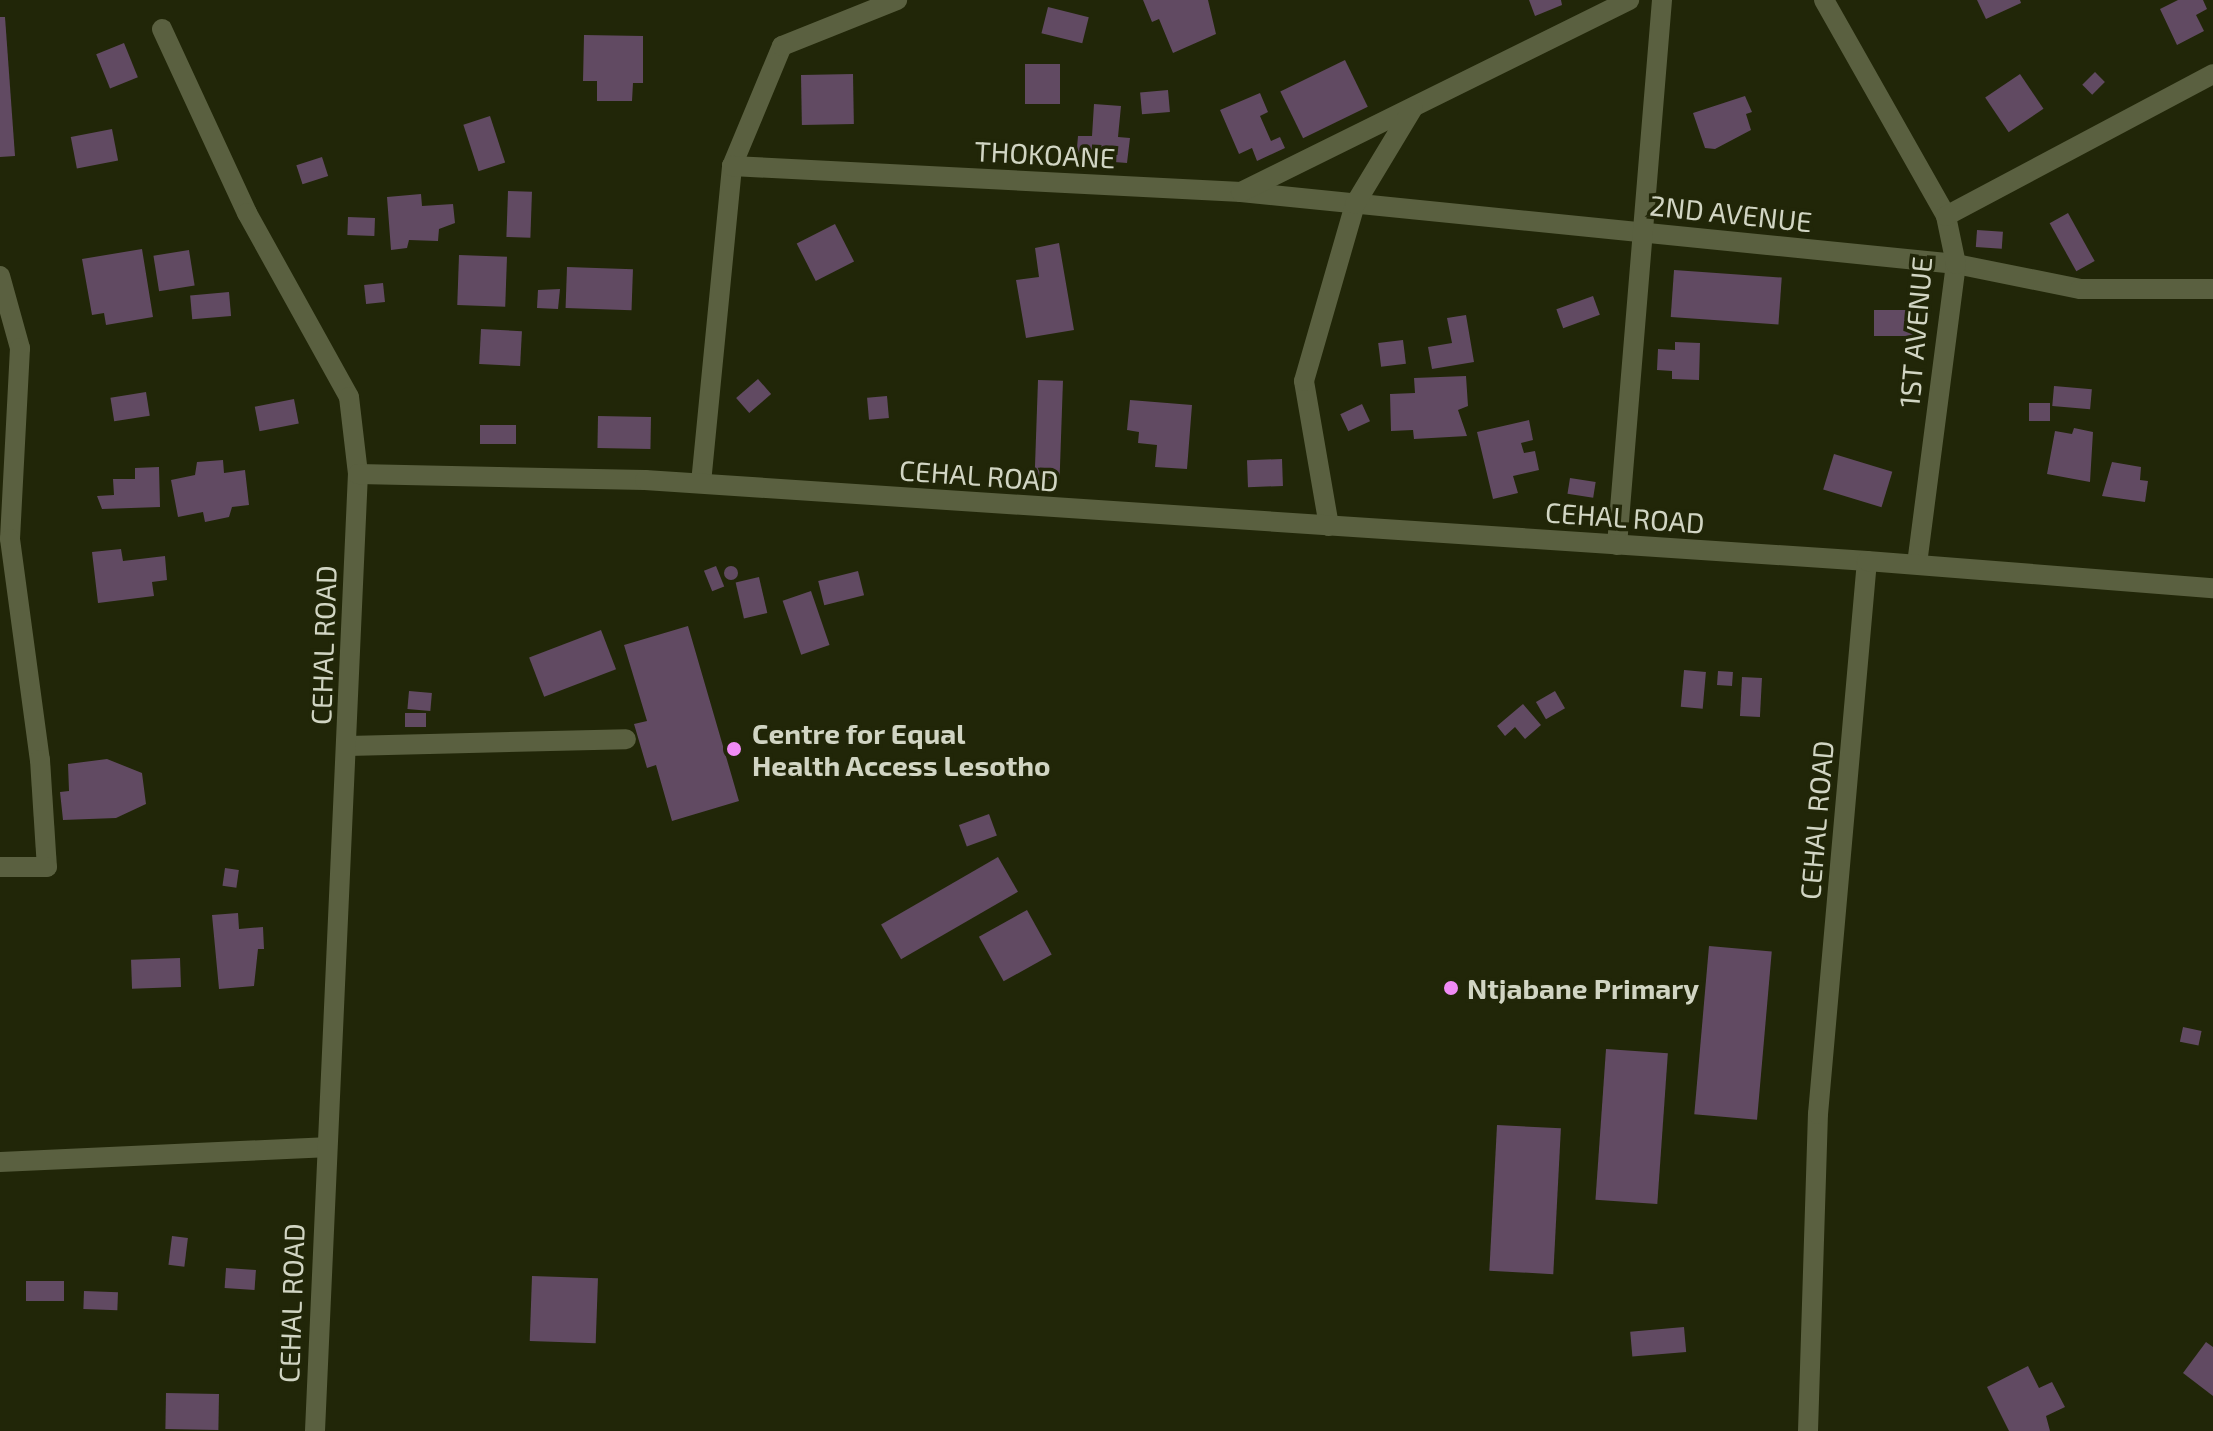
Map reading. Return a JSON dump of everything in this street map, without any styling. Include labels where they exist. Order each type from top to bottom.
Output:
[{"type":"street","points":[[701,483],[732,166],[782,46],[897,0]]},
{"type":"street","name":"THOKOANE","points":[[732,166],[1241,192],[1629,0]]},
{"type":"street","points":[[1617,545],[1662,0]]},
{"type":"street","points":[[1824,0],[1946,216]]},
{"type":"street","points":[[162,29],[247,213],[349,397],[358,474]]},
{"type":"street","name":"1ST AVENUE","points":[[1917,564],[1956,264],[1946,216],[2213,74]]},
{"type":"street","points":[[1329,526],[1304,381],[1355,204],[1413,108]]},
{"type":"street","name":"2ND AVENUE","points":[[1241,192],[1956,264],[2080,289],[2213,289]]},
{"type":"street","points":[[0,276],[20,348],[5,540],[40,760],[47,867],[0,867]]},
{"type":"street","name":"CEHAL ROAD","points":[[315,1431],[336,861],[348,746],[358,474],[701,483],[1867,561],[1818,1114],[1808,1431]]},
{"type":"street","points":[[1867,561],[2213,588]]},
{"type":"street","name":"CEHAL ROAD","points":[[348,746],[626,739]]},
{"type":"street","points":[[0,1162],[325,1147]]},
{"type":"building","points":[[1143,0],[1208,0],[1216,34],[1173,53],[1159,19],[1152,22]]},
{"type":"building","points":[[1529,0],[1561,0],[1562,5],[1535,16]]},
{"type":"building","points":[[1977,0],[2020,0],[2021,3],[1986,19]]},
{"type":"building","points":[[2178,0],[2203,0],[2207,9],[2196,15],[2204,31],[2177,45],[2160,9]]},
{"type":"building","points":[[1048,7],[1089,17],[1082,43],[1041,33]]},
{"type":"building","points":[[0,17],[5,17],[15,156],[0,157]]},
{"type":"building","points":[[584,35],[643,36],[643,83],[633,83],[632,101],[597,101],[597,81],[583,81]]},
{"type":"building","points":[[124,43],[138,77],[110,89],[96,54]]},
{"type":"building","points":[[1345,60],[1368,107],[1303,138],[1280,92]]},
{"type":"building","points":[[1025,64],[1060,64],[1060,104],[1025,104]]},
{"type":"building","points":[[2095,72],[2105,82],[2092,95],[2082,85]]},
{"type":"building","points":[[853,74],[854,124],[802,125],[801,75]]},
{"type":"building","points":[[2020,74],[2043,109],[2009,132],[1985,97]]},
{"type":"building","points":[[1168,90],[1170,112],[1142,114],[1140,92]]},
{"type":"building","points":[[1260,93],[1268,112],[1260,116],[1271,141],[1280,137],[1285,148],[1257,161],[1252,148],[1239,154],[1220,110]]},
{"type":"building","points":[[1745,96],[1752,112],[1746,114],[1751,130],[1715,149],[1705,148],[1693,113]]},
{"type":"building","points":[[1094,104],[1121,106],[1118,137],[1130,138],[1127,163],[1076,159],[1078,136],[1092,136]]},
{"type":"building","points":[[490,116],[505,163],[479,171],[463,125]]},
{"type":"building","points":[[112,129],[118,160],[77,168],[71,137]]},
{"type":"building","points":[[322,157],[328,176],[303,184],[296,165]]},
{"type":"building","points":[[508,191],[532,192],[530,238],[506,237]]},
{"type":"building","points":[[421,194],[422,206],[453,204],[455,223],[439,229],[438,241],[409,240],[407,248],[391,250],[387,197]]},
{"type":"building","points":[[2068,213],[2095,261],[2076,271],[2050,223]]},
{"type":"building","points":[[348,217],[375,218],[374,236],[347,235]]},
{"type":"building","points":[[835,224],[854,261],[816,281],[797,244]]},
{"type":"building","points":[[1977,230],[2003,232],[2002,249],[1976,247]]},
{"type":"building","points":[[1059,243],[1074,330],[1026,338],[1016,280],[1039,277],[1035,248]]},
{"type":"building","points":[[142,249],[153,317],[106,325],[104,313],[92,315],[82,259]]},
{"type":"building","points":[[189,250],[195,286],[159,291],[153,256]]},
{"type":"building","points":[[459,255],[507,257],[505,307],[457,305]]},
{"type":"building","points":[[567,267],[633,269],[632,310],[566,308]]},
{"type":"building","points":[[1674,270],[1782,278],[1778,324],[1671,317]]},
{"type":"building","points":[[383,283],[385,302],[366,304],[364,285]]},
{"type":"building","points":[[560,289],[558,309],[537,308],[538,290]]},
{"type":"building","points":[[229,292],[231,316],[192,319],[190,295]]},
{"type":"building","points":[[1593,296],[1600,315],[1563,328],[1556,309]]},
{"type":"building","points":[[1874,310],[1920,310],[1920,336],[1874,336]]},
{"type":"building","points":[[1466,315],[1474,362],[1432,369],[1428,347],[1452,343],[1447,318]]},
{"type":"building","points":[[481,329],[522,331],[520,366],[479,364]]},
{"type":"building","points":[[1403,340],[1406,364],[1381,367],[1378,343]]},
{"type":"building","points":[[1675,342],[1700,343],[1699,380],[1672,379],[1672,371],[1657,370],[1658,349],[1675,350]]},
{"type":"building","points":[[1466,376],[1468,406],[1458,410],[1467,436],[1414,439],[1413,430],[1391,431],[1390,394],[1415,393],[1414,378]]},
{"type":"building","points":[[758,379],[771,394],[749,413],[736,398]]},
{"type":"building","points":[[1038,380],[1063,381],[1060,479],[1035,478]]},
{"type":"building","points":[[2054,386],[2092,389],[2090,409],[2052,406]]},
{"type":"building","points":[[146,392],[150,416],[114,421],[110,398]]},
{"type":"building","points":[[887,396],[889,418],[869,420],[867,398]]},
{"type":"building","points":[[294,399],[299,424],[260,431],[255,407]]},
{"type":"building","points":[[1130,400],[1192,405],[1187,469],[1155,467],[1157,445],[1138,443],[1139,432],[1127,430]]},
{"type":"building","points":[[2029,403],[2050,403],[2050,421],[2029,421]]},
{"type":"building","points":[[1362,404],[1370,421],[1348,431],[1340,414]]},
{"type":"building","points":[[598,416],[651,417],[650,449],[597,448]]},
{"type":"building","points":[[1529,420],[1533,440],[1521,443],[1524,453],[1535,451],[1539,470],[1513,476],[1518,493],[1493,499],[1477,432]]},
{"type":"building","points":[[480,425],[516,425],[516,444],[480,444]]},
{"type":"building","points":[[2074,428],[2093,432],[2090,482],[2047,474],[2055,431],[2072,434]]},
{"type":"building","points":[[1834,454],[1892,472],[1882,507],[1823,489]]},
{"type":"building","points":[[1282,459],[1283,486],[1248,487],[1247,460]]},
{"type":"building","points":[[223,460],[224,473],[245,470],[249,505],[232,507],[229,517],[205,522],[203,512],[178,517],[171,480],[195,475],[197,462]]},
{"type":"building","points":[[2112,462],[2141,467],[2140,480],[2148,481],[2145,502],[2102,496]]},
{"type":"building","points":[[159,467],[160,507],[102,509],[97,496],[114,495],[113,479],[135,479],[135,468]]},
{"type":"building","points":[[1570,478],[1596,482],[1593,498],[1567,494]]},
{"type":"building","points":[[121,549],[123,561],[165,556],[167,580],[152,582],[154,596],[98,603],[92,552]]},
{"type":"building","points":[[716,566],[724,586],[712,591],[704,571]]},
{"type":"building","points":[[731,566],[738,573],[731,580],[724,573]]},
{"type":"building","points":[[858,571],[864,595],[824,605],[818,581]]},
{"type":"building","points":[[759,577],[767,613],[744,618],[736,582]]},
{"type":"building","points":[[811,591],[830,645],[801,655],[783,601]]},
{"type":"building","points":[[688,626],[739,801],[672,821],[656,765],[647,768],[634,724],[647,721],[624,645]]},
{"type":"building","points":[[601,630],[616,669],[544,697],[529,658]]},
{"type":"building","points":[[1684,670],[1706,672],[1703,709],[1681,707]]},
{"type":"building","points":[[1718,671],[1733,672],[1732,686],[1717,685]]},
{"type":"building","points":[[1742,677],[1762,678],[1760,717],[1740,716]]},
{"type":"building","points":[[409,691],[432,693],[430,711],[407,709]]},
{"type":"building","points":[[1555,691],[1565,708],[1546,719],[1536,702]]},
{"type":"building","points":[[1523,704],[1541,725],[1525,739],[1515,727],[1505,736],[1497,726]]},
{"type":"building","points":[[405,713],[426,713],[426,727],[405,727]]},
{"type":"building","points":[[107,759],[142,773],[146,804],[116,818],[63,820],[60,792],[69,791],[68,764]]},
{"type":"building","points":[[989,814],[997,836],[967,847],[959,825]]},
{"type":"building","points":[[998,857],[1018,892],[901,959],[881,924]]},
{"type":"building","points":[[225,868],[239,870],[236,888],[222,886]]},
{"type":"building","points":[[1027,910],[1052,955],[1004,981],[979,937]]},
{"type":"building","points":[[238,913],[239,929],[263,927],[264,949],[258,949],[254,986],[219,989],[212,915]]},
{"type":"building","points":[[1709,946],[1772,951],[1757,1120],[1694,1114]]},
{"type":"building","points":[[180,958],[181,987],[132,989],[131,960]]},
{"type":"building","points":[[2183,1027],[2202,1031],[2198,1046],[2180,1042]]},
{"type":"building","points":[[1606,1049],[1668,1053],[1657,1204],[1595,1200]]},
{"type":"building","points":[[1497,1125],[1561,1128],[1553,1274],[1489,1271]]},
{"type":"building","points":[[172,1236],[188,1238],[184,1267],[168,1265]]},
{"type":"building","points":[[226,1268],[256,1270],[255,1290],[225,1288]]},
{"type":"building","points":[[532,1276],[598,1278],[596,1343],[530,1341]]},
{"type":"building","points":[[26,1281],[64,1281],[64,1301],[26,1301]]},
{"type":"building","points":[[84,1291],[118,1292],[117,1310],[83,1309]]},
{"type":"building","points":[[1684,1327],[1686,1352],[1632,1357],[1630,1332]]},
{"type":"building","points":[[2206,1342],[2213,1347],[2213,1396],[2183,1373]]},
{"type":"building","points":[[2028,1366],[2039,1388],[2052,1382],[2065,1407],[2046,1416],[2050,1431],[2009,1431],[1987,1387]]},
{"type":"building","points":[[166,1393],[219,1394],[218,1430],[165,1429]]},
{"type":"place","name":"Centre for Equal Health Access Lesotho","points":[[734,749]]},
{"type":"place","name":"Ntjabane Primary","points":[[1451,988]]}]
